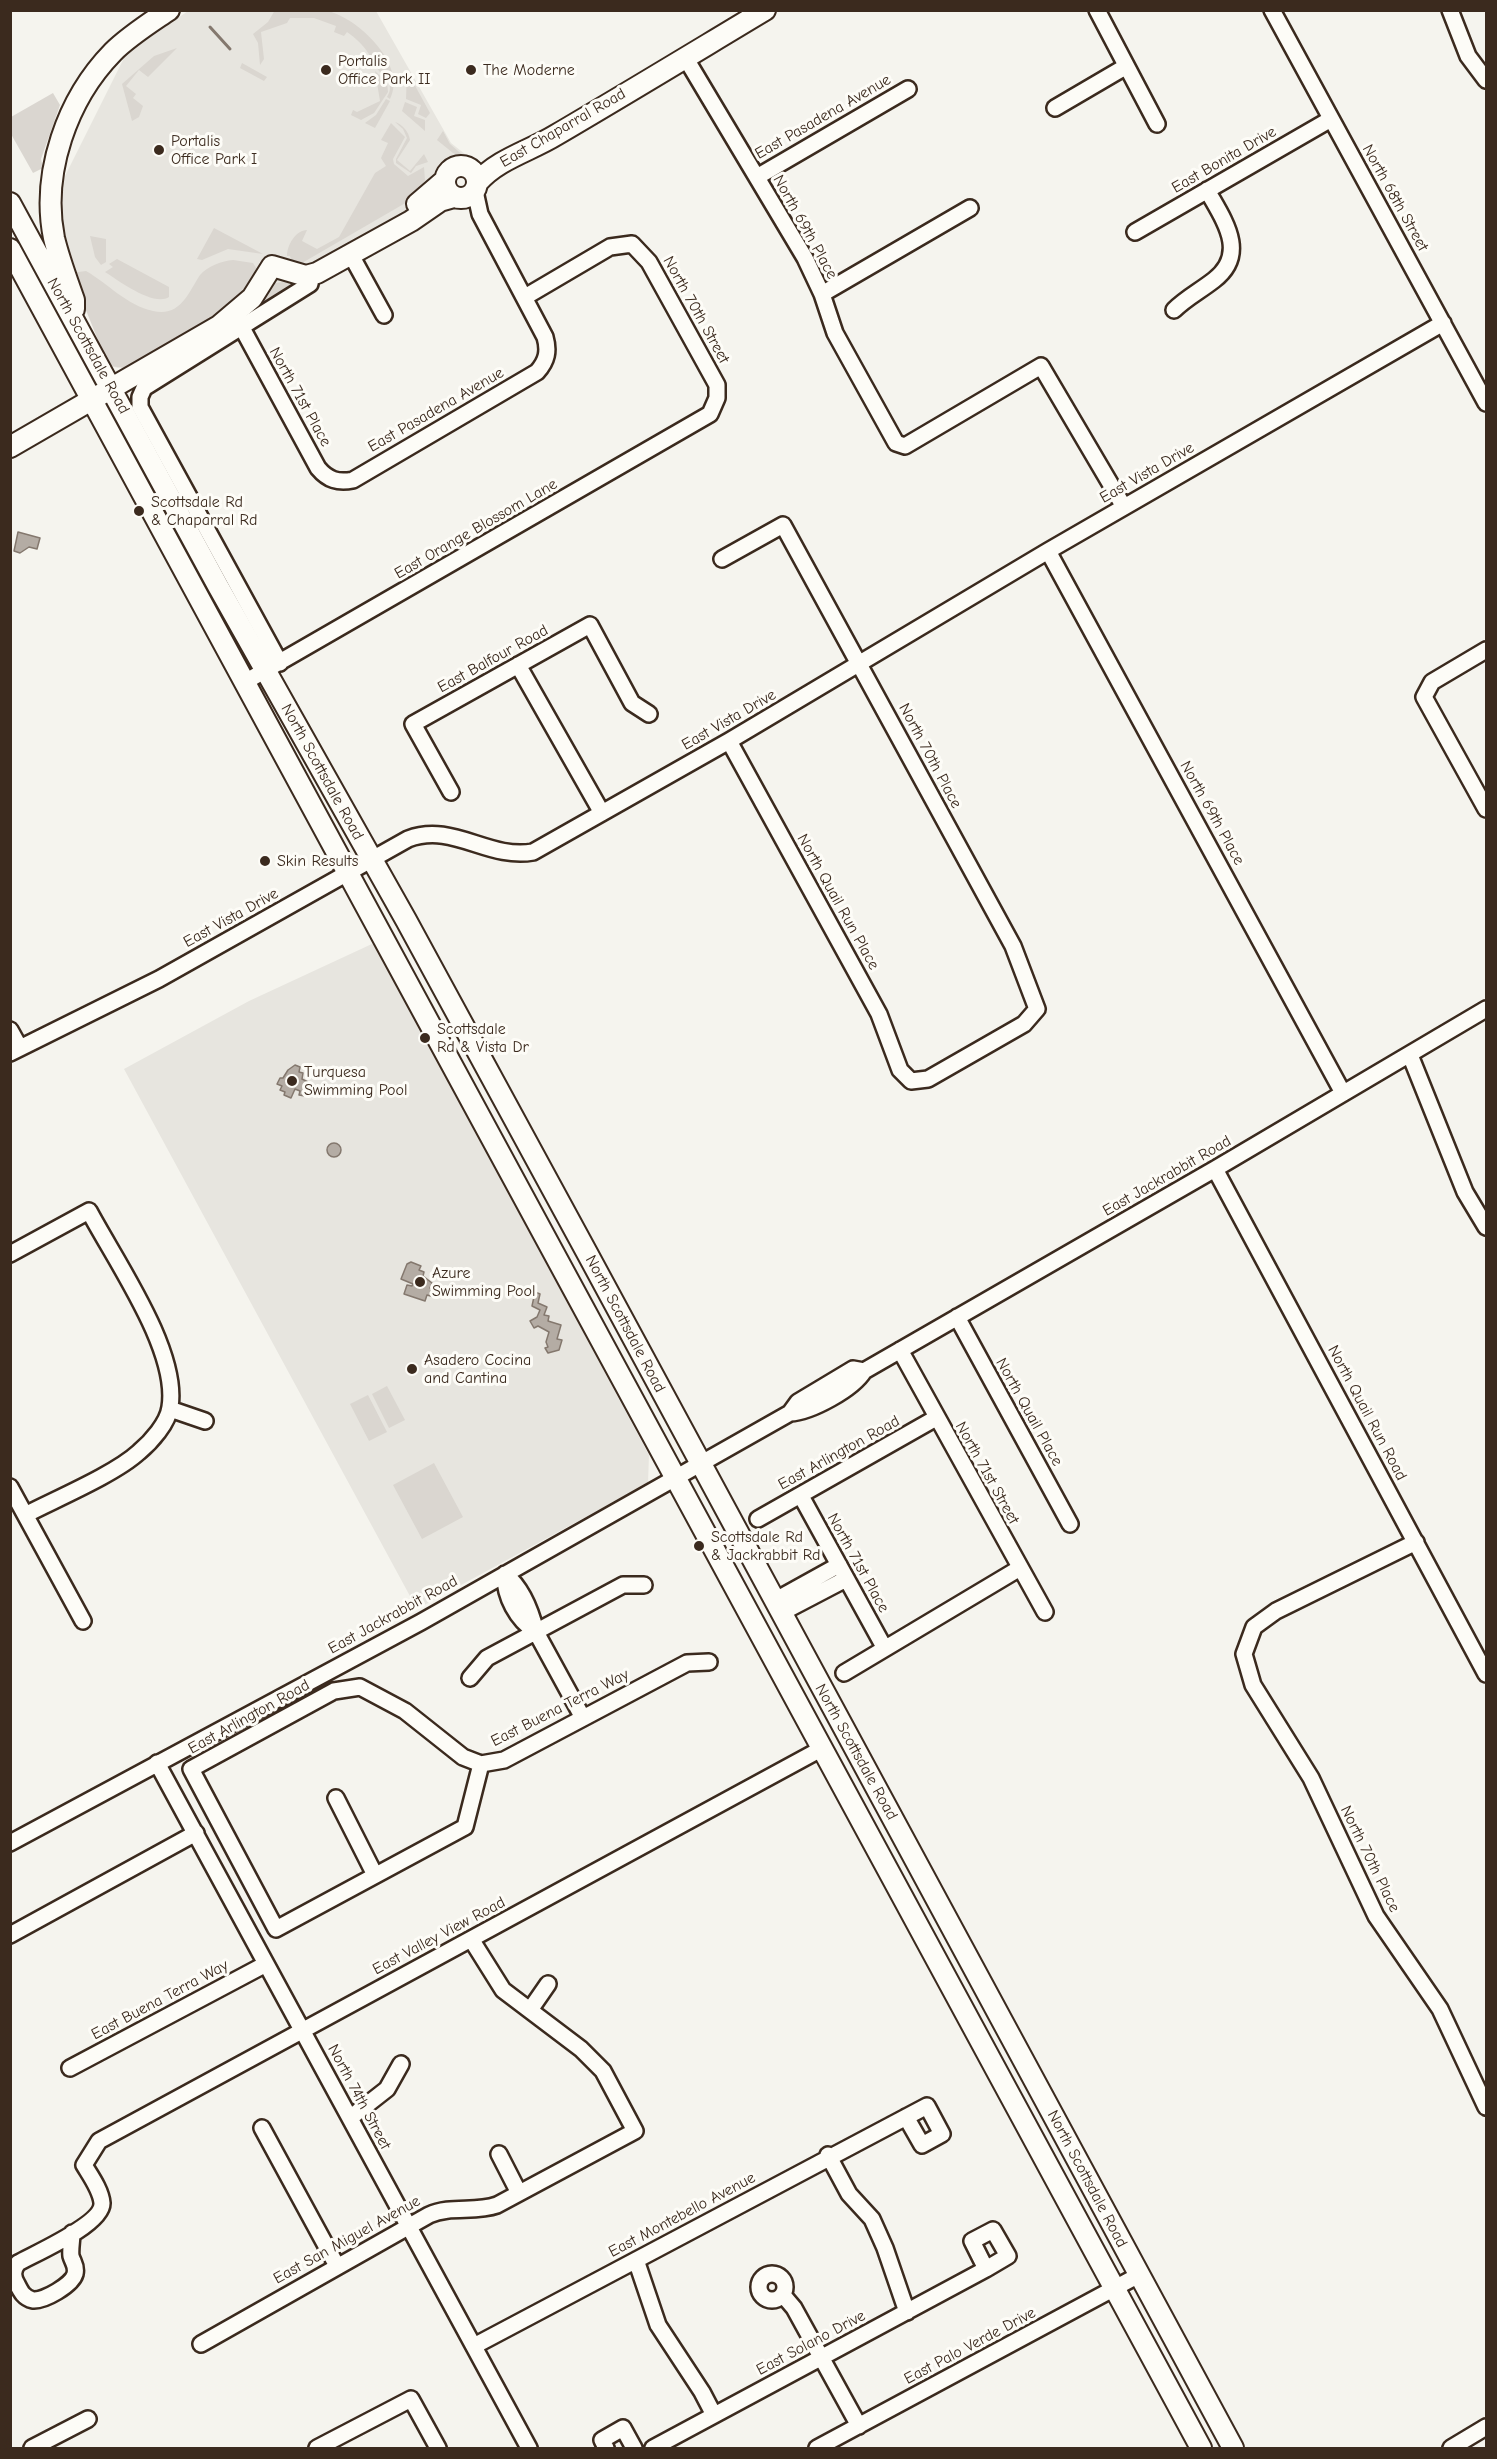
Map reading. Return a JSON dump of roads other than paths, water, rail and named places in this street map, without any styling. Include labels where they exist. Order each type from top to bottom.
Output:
[{"type":"main road","points":[[74,321],[74,300],[60,258],[52,221],[52,182],[56,158],[74,107],[94,75],[115,50],[169,10]]},
{"type":"main road","name":"East Chaparral Road","points":[[304,274],[440,201],[508,159],[549,140],[761,11]]},
{"type":"main road","name":"North Scottsdale Road","points":[[10,204],[111,389],[272,667],[371,859],[586,1251],[1233,2448]]},
{"type":"main road","name":"East Chaparral Road","points":[[304,274],[351,255],[412,214]]},
{"type":"main road","name":"North Scottsdale Road","points":[[10,249],[1201,2448]]},
{"type":"main road","points":[[10,447],[219,326],[252,298],[272,266],[304,274]]},
{"type":"main road","points":[[523,1197],[550,1186]]},
{"type":"main road","points":[[560,1265],[586,1251]]},
{"type":"street","points":[[1097,10],[1157,124]]},
{"type":"street","name":"North 68th Street","points":[[1272,10],[1486,403]]},
{"type":"street","points":[[1450,10],[1468,56],[1486,80]]},
{"type":"street","name":"North 69th Place","points":[[685,57],[805,258],[822,294],[836,333],[896,443],[905,446],[1041,366],[1124,507]]},
{"type":"street","points":[[1055,108],[1125,67]]},
{"type":"street","name":"East Pasadena Avenue","points":[[757,177],[908,88]]},
{"type":"street","name":"East Bonita Drive","points":[[1135,232],[1331,119]]},
{"type":"street","points":[[464,186],[525,297]]},
{"type":"street","points":[[1174,310],[1189,296],[1217,278],[1229,262],[1233,248],[1230,232],[1207,190]]},
{"type":"street","points":[[822,294],[970,208]]},
{"type":"street","name":"North 70th Street","points":[[525,297],[610,247],[632,244],[649,262],[717,384],[717,398]]},
{"type":"street","points":[[351,255],[384,315]]},
{"type":"street","points":[[272,667],[140,407],[140,397],[144,388],[310,284],[304,274]]},
{"type":"street","name":"East Pasadena Avenue","points":[[333,480],[342,482],[353,480],[537,372],[547,355],[545,337],[525,297]]},
{"type":"street","name":"East Vista Drive","points":[[15,1050],[159,979],[408,838],[435,832],[514,854],[533,852],[729,741],[1048,551],[1443,323]]},
{"type":"street","name":"North 71st Place","points":[[241,326],[318,468],[333,480]]},
{"type":"street","name":"East Orange Blossom Lane","points":[[245,682],[710,414],[717,398]]},
{"type":"street","name":"North 70th Place","points":[[722,559],[783,525],[1013,946],[1037,1009],[1024,1024],[928,1079],[911,1081]]},
{"type":"street","name":"North 69th Place","points":[[1048,551],[1343,1093]]},
{"type":"street","name":"East Balfour Road","points":[[451,792],[413,724],[590,625],[632,703],[649,714]]},
{"type":"street","points":[[1486,650],[1432,682],[1425,697],[1486,809]]},
{"type":"street","points":[[518,665],[602,813]]},
{"type":"street","name":"North Quail Run Place","points":[[729,741],[879,1014],[900,1070],[911,1081]]},
{"type":"street","name":"East Jackrabbit Road","points":[[10,1843],[676,1480],[790,1413],[798,1402],[853,1369],[864,1371],[1215,1169],[1486,1009]]},
{"type":"street","points":[[10,1030],[15,1050]]},
{"type":"street","points":[[1410,1055],[1465,1192],[1486,1227]]},
{"type":"street","name":"North Quail Run Road","points":[[1215,1169],[1486,1674]]},
{"type":"street","points":[[10,1254],[89,1211],[157,1336],[168,1363],[170,1409],[154,1438],[138,1454],[27,1514]]},
{"type":"street","name":"North Quail Place","points":[[957,1317],[1070,1524]]},
{"type":"street","name":"North 71st Street","points":[[900,1350],[1045,1612]]},
{"type":"street","points":[[170,1409],[205,1421]]},
{"type":"street","name":"East Arlington Road","points":[[758,1519],[936,1418]]},
{"type":"street","points":[[10,1487],[27,1514],[83,1621]]},
{"type":"street","name":"North 71st Place","points":[[801,1496],[884,1647]]},
{"type":"street","name":"North 70th Place","points":[[1416,1542],[1276,1611],[1254,1627],[1244,1654],[1253,1685],[1311,1778],[1376,1916],[1440,2009],[1486,2108]]},
{"type":"street","points":[[844,1673],[884,1647],[1020,1568]]},
{"type":"street","points":[[778,1607],[842,1572]]},
{"type":"street","points":[[505,1574],[504,1588],[523,1623],[536,1632],[583,1718]]},
{"type":"street","points":[[470,1678],[487,1658],[623,1584],[644,1585]]},
{"type":"street","name":"East Buena Terra Way","points":[[276,1929],[465,1827],[481,1764],[504,1760],[687,1663],[709,1662]]},
{"type":"street","name":"East Arlington Road","points":[[276,1929],[191,1769],[334,1691],[360,1687],[405,1711],[463,1757],[481,1764]]},
{"type":"street","name":"East Valley View Road","points":[[72,2233],[94,2221],[101,2212],[102,2202],[84,2165],[99,2141],[821,1749]]},
{"type":"street","name":"North 74th Street","points":[[157,1763],[529,2448]]},
{"type":"street","points":[[336,1798],[375,1875]]},
{"type":"street","points":[[10,1935],[196,1833]]},
{"type":"street","points":[[471,1939],[502,1990],[531,2010],[548,1984]]},
{"type":"street","name":"East Buena Terra Way","points":[[70,2068],[266,1964]]},
{"type":"street","name":"East San Miguel Avenue","points":[[201,2344],[442,2209],[487,2208],[635,2131],[603,2072],[581,2049],[531,2010]]},
{"type":"street","points":[[351,2118],[387,2089],[401,2064]]},
{"type":"street","name":"East Montebello Avenue","points":[[474,2346],[828,2156],[906,2117]]},
{"type":"street","points":[[262,2128],[337,2266]]},
{"type":"street","points":[[499,2154],[519,2193]]},
{"type":"street","points":[[828,2156],[849,2194],[872,2219],[885,2248],[907,2312]]},
{"type":"street","points":[[72,2233],[71,2256],[76,2266],[75,2276],[69,2283],[39,2300],[31,2300],[23,2295],[14,2280],[14,2270],[18,2263],[72,2233]]},
{"type":"street","points":[[636,2260],[658,2325],[714,2415]]},
{"type":"street","name":"East Solano Drive","points":[[653,2448],[986,2269]]},
{"type":"street","name":"East Palo Verde Drive","points":[[817,2448],[1139,2276]]},
{"type":"street","points":[[783,2295],[794,2308],[859,2426]]},
{"type":"street","points":[[317,2448],[411,2399],[438,2448]]},
{"type":"street","points":[[32,2448],[88,2419]]},
{"type":"street","points":[[1451,2448],[1486,2427]]},
{"type":"street","points":[[606,2448],[602,2440],[623,2428],[634,2448]]},
{"type":"waterway","points":[[210,27],[230,49]]},
{"type":"place","name":"Portalis Office Park II","points":[[326,70]]},
{"type":"place","name":"The Moderne","points":[[471,70]]},
{"type":"place","name":"Portalis Office Park I","points":[[159,150]]},
{"type":"place","name":"Scottsdale Rd & Chaparral Rd","points":[[139,511]]},
{"type":"place","name":"Skin Results","points":[[265,861]]},
{"type":"place","name":"Scottsdale Rd & Vista Dr","points":[[425,1038]]},
{"type":"place","name":"Turquesa Swimming Pool","points":[[292,1081]]},
{"type":"place","name":"Azure Swimming Pool","points":[[420,1282]]},
{"type":"place","name":"Asadero Cocina and Cantina","points":[[412,1369]]},
{"type":"place","name":"Scottsdale Rd & Jackrabbit Rd","points":[[699,1546]]}]
